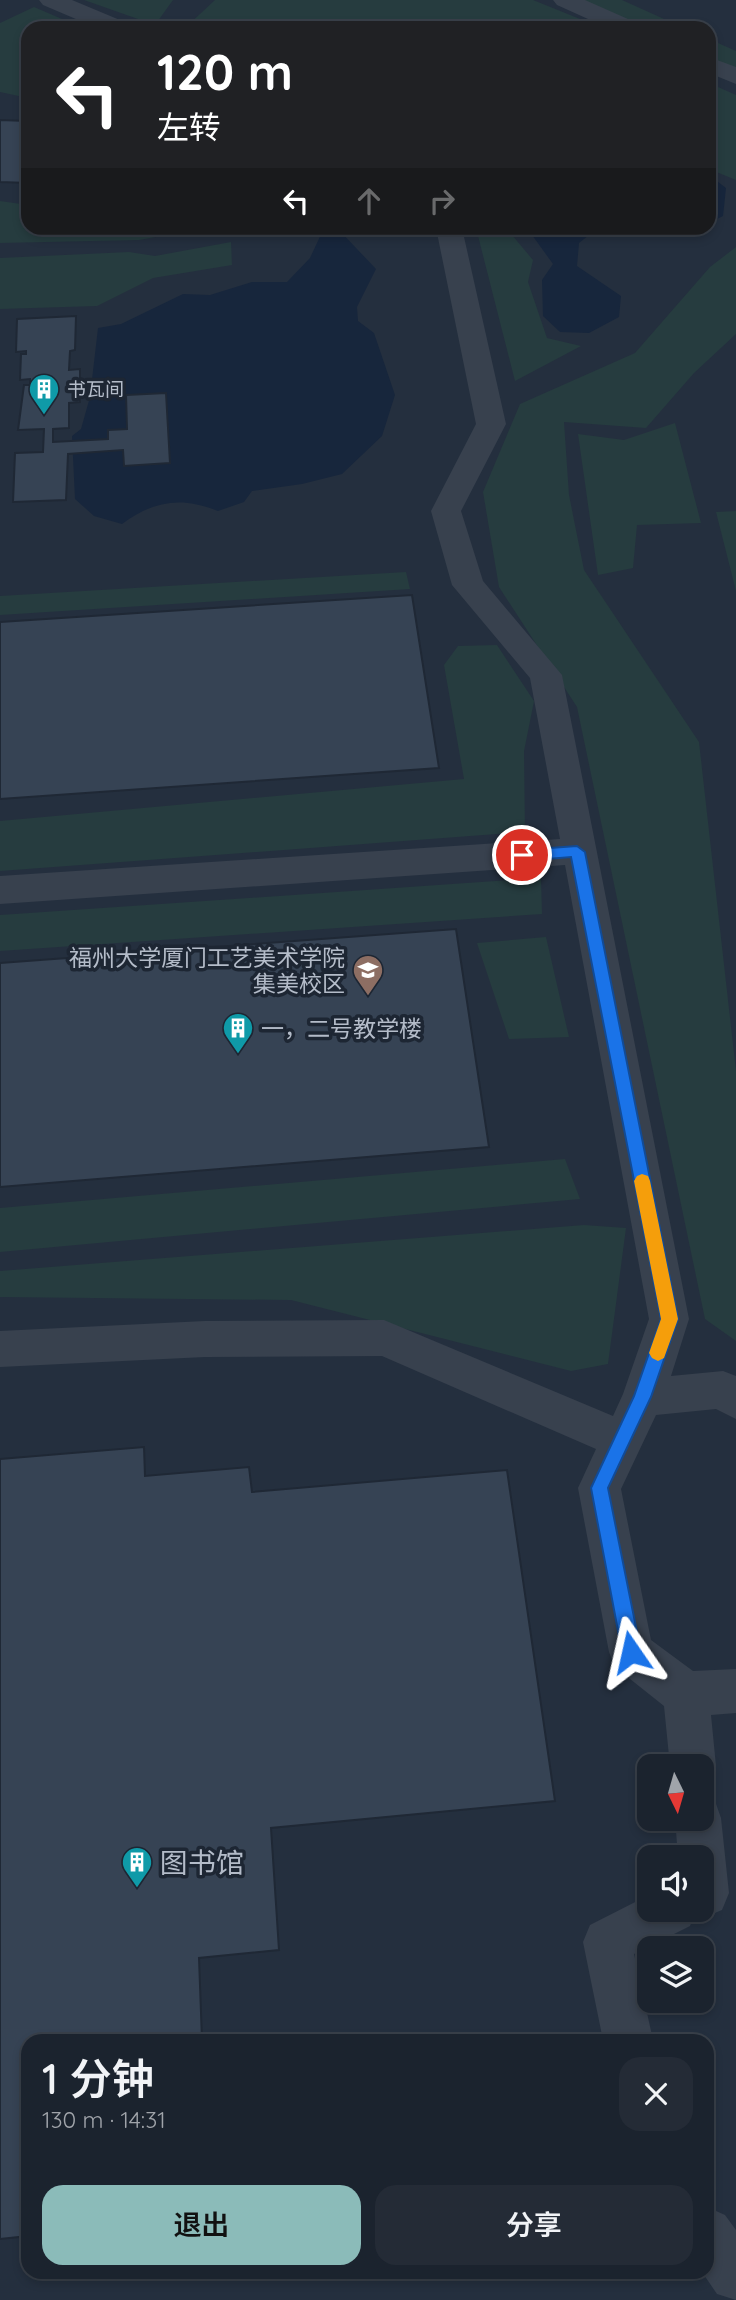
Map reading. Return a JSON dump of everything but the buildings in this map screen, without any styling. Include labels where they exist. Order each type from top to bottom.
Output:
[{"type":"street","points":[[51,0],[101,21]]},
{"type":"street","points":[[565,0],[612,21]]},
{"type":"street","points":[[716,67],[736,77]]},
{"type":"street","points":[[450,235],[491,424],[446,511],[468,585],[546,676],[577,852],[669,1319],[643,1397],[600,1488],[631,1652],[686,1694],[736,1691]]},
{"type":"street","points":[[0,890],[577,852]]},
{"type":"street","points":[[0,1349],[205,1339],[384,1338],[623,1440]]},
{"type":"street","points":[[643,1397],[723,1390],[736,1400]]},
{"type":"street","points":[[686,1694],[692,1754]]},
{"type":"street","points":[[627,2034],[607,1942],[647,1922]]},
{"type":"street","points":[[714,2243],[736,2275]]},
{"type":"green space","points":[[84,0],[173,0],[158,21],[144,21]]},
{"type":"green space","points":[[215,0],[533,0],[585,21],[192,21]]},
{"type":"green space","points":[[579,0],[622,0],[668,21],[626,21]]},
{"type":"green space","points":[[34,7],[67,21],[21,21],[21,96],[0,92],[0,23]]},
{"type":"green space","points":[[716,42],[736,51],[736,70],[716,61]]},
{"type":"green space","points":[[716,86],[736,95],[736,180],[716,172]]},
{"type":"green space","points":[[0,201],[21,204],[21,235],[166,235],[139,240],[0,243]]},
{"type":"green space","points":[[478,235],[512,235],[533,260],[528,282],[547,338],[581,346],[515,381]]},
{"type":"green space","points":[[231,242],[232,265],[153,278],[97,306],[0,309],[0,258],[129,252],[155,256]]},
{"type":"green space","points":[[736,247],[736,334],[694,373],[646,428],[564,422],[569,495],[584,570],[699,742],[736,1071],[736,1341],[705,1319],[577,707],[499,587],[483,492],[520,404],[635,353],[710,267]]},
{"type":"green space","points":[[675,423],[701,523],[637,525],[633,568],[598,575],[578,434],[624,440]]},
{"type":"green space","points":[[736,511],[736,591],[716,512]]},
{"type":"green space","points":[[406,572],[410,589],[0,615],[0,596]]},
{"type":"green space","points":[[497,645],[534,701],[524,751],[525,832],[0,871],[0,821],[464,779],[444,665],[458,646]]},
{"type":"green space","points":[[541,878],[542,914],[0,951],[0,915]]},
{"type":"green space","points":[[546,937],[569,1037],[509,1039],[477,943]]},
{"type":"green space","points":[[565,1159],[580,1199],[0,1252],[0,1208]]},
{"type":"green space","points":[[584,1225],[626,1228],[608,1364],[571,1371],[291,1300],[0,1297],[0,1271]]},
{"type":"water","points":[[716,180],[726,188],[723,216],[716,220]]},
{"type":"water","points":[[321,235],[344,235],[376,269],[357,307],[358,321],[374,333],[395,395],[382,436],[342,474],[302,484],[252,491],[244,502],[218,511],[192,503],[168,503],[145,510],[122,524],[94,516],[75,499],[72,436],[81,429],[90,397],[98,328],[121,324],[183,294],[210,295],[252,282],[287,282],[310,258]]},
{"type":"water","points":[[532,235],[589,235],[579,243],[577,266],[621,296],[619,317],[589,333],[560,332],[543,316],[542,280],[553,264]]},
{"type":"slow traffic","points":[[642,1181],[669,1319],[658,1353]]},
{"type":"place","name":"书瓦间","points":[[44,416]]},
{"type":"place","name":"福州大学厦门工艺美术学院 集美校区","points":[[368,997]]},
{"type":"place","name":"一，二号教学楼","points":[[238,1055]]},
{"type":"place","name":"图书馆","points":[[137,1889]]},
{"type":"route","points":[[522,855],[577,852],[669,1319],[643,1397],[600,1488],[631,1652]]}]
